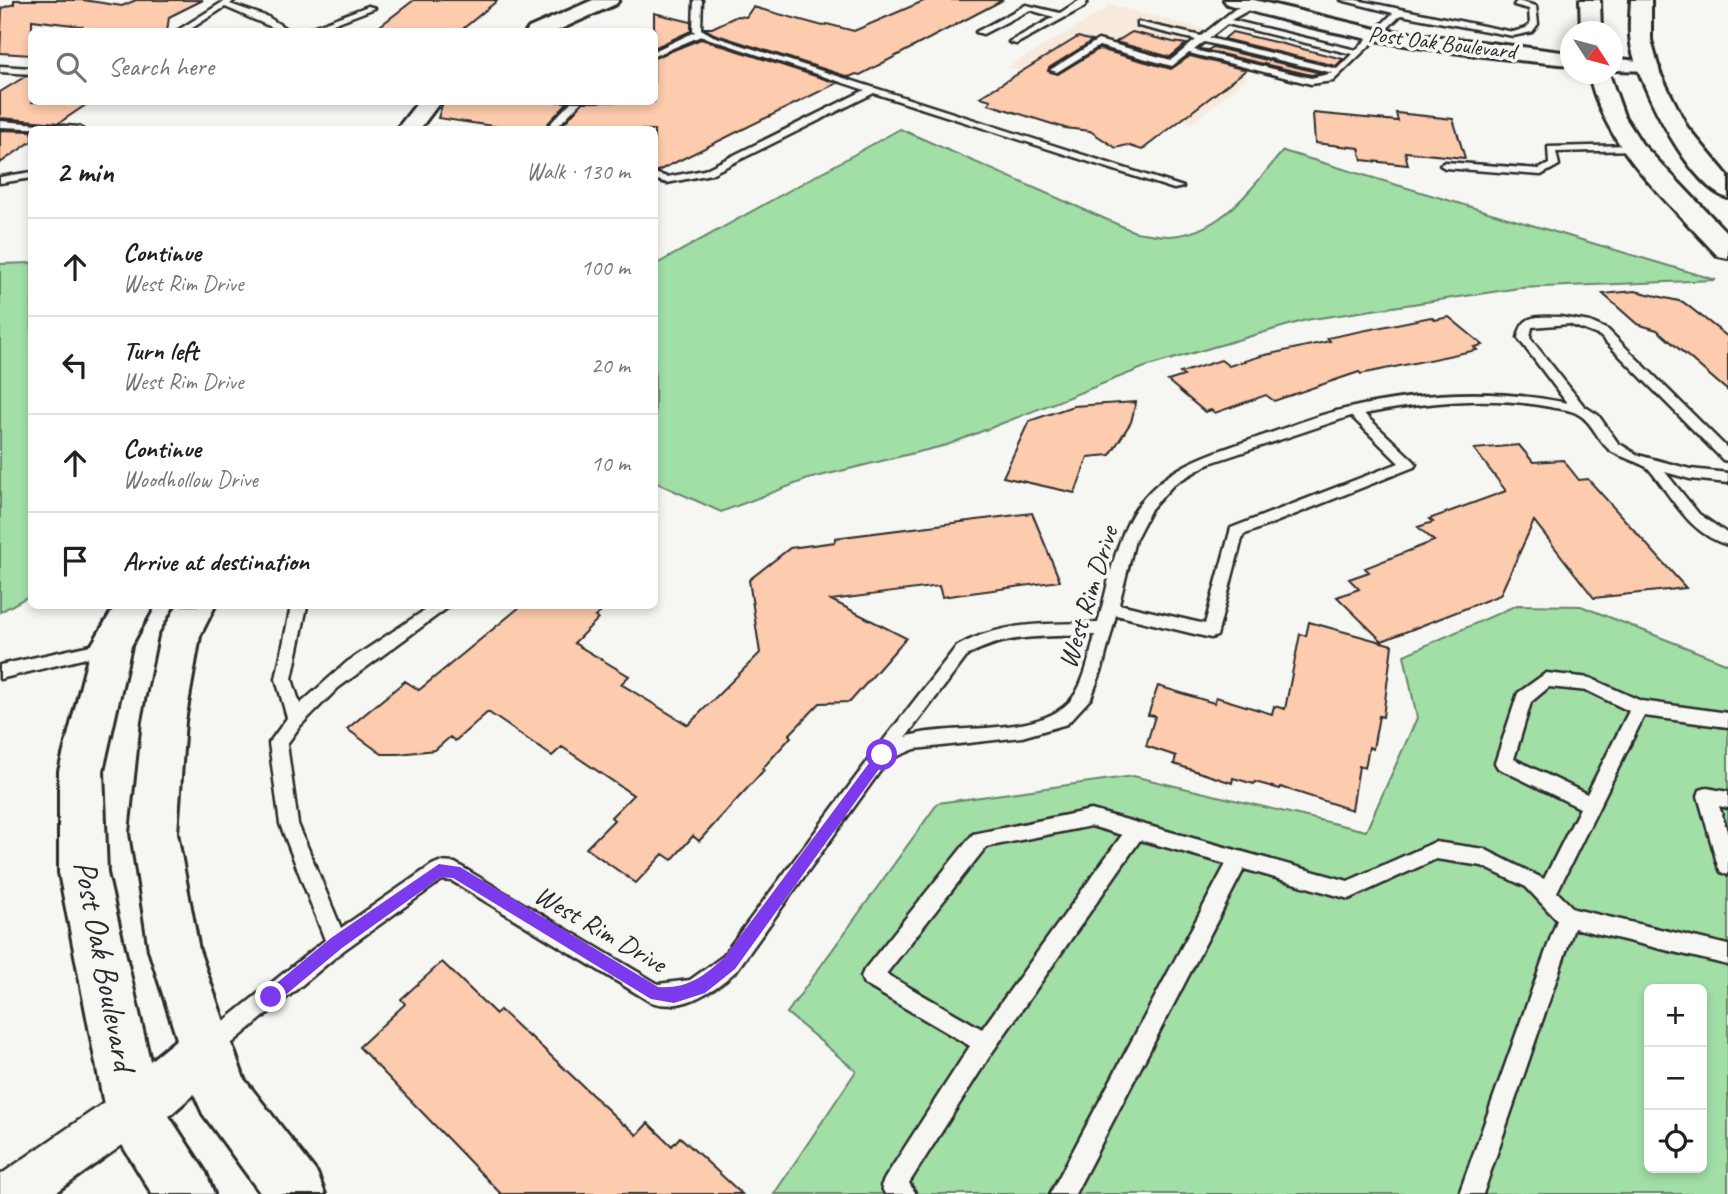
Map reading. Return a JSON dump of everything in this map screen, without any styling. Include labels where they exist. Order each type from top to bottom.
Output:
[{"type":"street","points":[[545,28],[609,0]]},
{"type":"street","points":[[1590,0],[1591,21]]},
{"type":"street","points":[[1641,0],[1640,31],[1648,67],[1664,106],[1728,190]]},
{"type":"street","name":"Post Oak Boulevard","points":[[1242,3],[1376,35],[1560,58]]},
{"type":"street","points":[[1623,65],[1648,67]]},
{"type":"street","points":[[1602,84],[1613,116],[1633,148],[1728,250]]},
{"type":"street","points":[[410,126],[427,105]]},
{"type":"street","name":"Post Oak Boulevard","points":[[132,609],[111,646],[81,771],[83,873],[133,1110],[185,1194]]},
{"type":"street","points":[[194,609],[180,636],[164,721],[154,833],[174,950],[222,1095],[296,1194]]},
{"type":"street","points":[[14,1194],[133,1110],[208,1048]]},
{"type":"lane","points":[[698,0],[697,30],[710,38],[1178,187]]},
{"type":"lane","points":[[1013,42],[1084,0]]},
{"type":"lane","points":[[1345,0],[1513,34],[1530,30],[1534,24],[1533,8],[1517,2]]},
{"type":"lane","points":[[186,28],[228,2],[280,28]]},
{"type":"lane","points":[[1054,70],[1095,44],[1172,63],[1225,21],[1242,3]]},
{"type":"lane","points":[[980,32],[1030,4],[1060,16]]},
{"type":"lane","points":[[314,28],[371,8]]},
{"type":"lane","points":[[1190,51],[1311,81],[1333,78],[1399,12]]},
{"type":"lane","points":[[1225,21],[1359,53]]},
{"type":"lane","points":[[1141,24],[1202,38],[1232,39],[1266,54],[1283,54],[1339,72]]},
{"type":"lane","points":[[1232,39],[1248,27]]},
{"type":"lane","points":[[1243,45],[1261,30]]},
{"type":"lane","points":[[658,52],[701,33]]},
{"type":"lane","points":[[1256,48],[1275,33]]},
{"type":"lane","points":[[1279,43],[1288,36]]},
{"type":"lane","points":[[1283,54],[1301,39]]},
{"type":"lane","points":[[1298,58],[1316,43]]},
{"type":"lane","points":[[0,69],[28,71]]},
{"type":"lane","points":[[658,177],[667,180],[707,172],[873,90]]},
{"type":"lane","points":[[552,126],[573,105]]},
{"type":"lane","points":[[0,124],[28,126]]},
{"type":"lane","points":[[1445,165],[1541,172],[1554,165],[1551,149],[1633,148]]},
{"type":"lane","points":[[0,180],[28,176]]},
{"type":"lane","points":[[1728,457],[1604,333],[1587,323],[1574,320],[1531,322],[1525,326],[1524,338],[1579,409],[1593,418],[1613,446],[1633,458],[1653,465],[1690,474],[1728,478]]},
{"type":"lane","name":"West Rim Drive","points":[[208,1048],[337,943],[439,871],[455,872],[656,994],[674,995],[705,986],[729,964],[882,755],[913,742],[1023,730],[1061,719],[1082,698],[1094,669],[1128,540],[1145,506],[1169,481],[1205,460],[1354,411],[1405,402],[1481,397],[1523,398],[1579,409]]},
{"type":"lane","points":[[1110,608],[1211,632],[1236,532],[1409,464],[1354,411]]},
{"type":"lane","points":[[1653,465],[1690,516],[1709,532],[1728,540]]},
{"type":"lane","points":[[295,717],[284,678],[298,609]]},
{"type":"lane","points":[[337,943],[289,824],[278,743],[295,717],[326,686],[438,609]]},
{"type":"lane","points":[[882,755],[962,651],[976,640],[999,635],[1105,629]]},
{"type":"lane","points":[[0,672],[111,646]]},
{"type":"lane","points":[[1591,805],[1504,763],[1524,698],[1546,680],[1590,685],[1639,708],[1728,720]]},
{"type":"lane","points":[[1546,895],[1639,708]]},
{"type":"lane","points":[[1728,800],[1707,796],[1728,866]]},
{"type":"lane","points":[[985,1043],[871,977],[980,839],[1091,818],[1349,890],[1435,850],[1484,858],[1533,881],[1568,918],[1728,955]]},
{"type":"lane","points":[[904,1194],[893,1186],[985,1043],[1136,831]]},
{"type":"lane","points":[[1062,1194],[1239,859]]},
{"type":"lane","points":[[1471,1194],[1568,918]]},
{"type":"shaded area","points":[[1105,4],[1208,30],[1173,57],[1248,77],[1192,123],[1008,67],[1107,9]]},
{"type":"green space","points":[[900,129],[1135,232],[1168,236],[1187,234],[1204,227],[1234,207],[1283,151],[1716,280],[1519,288],[1306,320],[1145,367],[947,445],[808,479],[721,512],[658,483],[658,263]]},
{"type":"green space","points":[[28,263],[28,597],[0,612],[0,264]]},
{"type":"green space","points":[[1517,605],[1581,606],[1728,664],[1728,1194],[774,1194],[856,1071],[787,1013],[938,803],[1133,776],[1366,831],[1417,718],[1404,655]]},
{"type":"building","points":[[14,0],[83,0],[122,6],[136,0],[203,0],[169,17],[168,28],[77,28],[81,26],[32,20],[32,28],[28,28],[28,55],[0,53],[2,8],[14,4]]},
{"type":"building","points":[[414,0],[498,0],[464,28],[377,28]]},
{"type":"building","points":[[926,0],[1003,0],[860,75],[849,77],[714,34],[704,28],[712,28],[737,16],[746,17],[753,7],[823,26],[827,24],[854,31]]},
{"type":"building","points":[[654,13],[691,22],[691,31],[658,46],[658,28],[654,28]]},
{"type":"building","points":[[1132,32],[1186,44],[1170,57],[1116,42]]},
{"type":"building","points":[[1232,32],[1343,59],[1336,66],[1224,39]]},
{"type":"building","points":[[1078,37],[1092,41],[1048,71],[1058,74],[1099,49],[1171,69],[1190,56],[1246,70],[1142,150],[1127,145],[1116,148],[1090,131],[1065,128],[988,104],[991,100],[980,97]]},
{"type":"building","points":[[701,39],[837,83],[658,171],[658,126],[562,126],[580,105],[658,105],[658,56]]},
{"type":"building","points":[[1213,47],[1321,73],[1311,75],[1200,49],[1208,50]]},
{"type":"building","points":[[26,76],[28,105],[86,105],[59,123],[0,118],[0,92]]},
{"type":"building","points":[[442,105],[565,105],[546,126],[492,126],[438,118]]},
{"type":"building","points":[[1313,113],[1398,121],[1396,113],[1453,119],[1465,158],[1405,152],[1408,165],[1362,160],[1359,148],[1315,143]]},
{"type":"building","points":[[0,130],[28,131],[28,144],[0,163]]},
{"type":"building","points":[[1635,291],[1683,302],[1728,337],[1728,391],[1657,330],[1637,324],[1603,294]]},
{"type":"building","points":[[1431,317],[1435,320],[1449,317],[1483,345],[1474,347],[1477,350],[1361,374],[1359,372],[1274,401],[1266,395],[1215,413],[1211,410],[1205,412],[1168,381],[1184,376],[1180,373],[1221,360],[1229,366],[1330,341],[1327,338]]},
{"type":"building","points":[[1136,402],[1131,422],[1110,455],[1088,457],[1075,493],[1003,477],[1029,421],[1073,406]]},
{"type":"building","points":[[1519,445],[1533,462],[1563,460],[1579,480],[1588,479],[1686,588],[1594,598],[1534,521],[1500,595],[1382,641],[1337,597],[1359,589],[1349,579],[1369,572],[1365,568],[1434,541],[1418,527],[1433,522],[1429,519],[1506,491],[1474,449]]},
{"type":"building","points":[[1032,513],[1060,581],[942,597],[939,586],[831,600],[906,638],[850,702],[820,703],[789,735],[791,737],[762,769],[764,770],[699,841],[693,836],[672,860],[663,854],[636,883],[586,848],[614,820],[611,817],[633,795],[562,747],[552,756],[488,712],[455,741],[450,737],[435,750],[382,754],[347,729],[405,681],[419,690],[517,609],[604,609],[574,643],[629,676],[621,684],[688,725],[760,653],[749,580],[790,548],[835,542],[835,538]]},
{"type":"building","points":[[1309,622],[1392,645],[1383,717],[1379,716],[1373,749],[1369,747],[1365,768],[1359,766],[1352,810],[1281,787],[1280,789],[1233,778],[1232,783],[1174,764],[1176,756],[1146,746],[1155,716],[1148,715],[1158,686],[1214,703],[1216,697],[1272,714],[1274,706],[1285,709],[1300,634],[1306,636]]},
{"type":"building","points":[[442,962],[496,1014],[500,1010],[530,1036],[624,1125],[637,1135],[648,1123],[672,1146],[680,1137],[742,1194],[501,1194],[359,1047],[405,1004],[401,999]]},
{"type":"route","points":[[271,997],[337,943],[439,871],[455,872],[656,994],[674,995],[705,986],[729,964],[882,755]]}]
